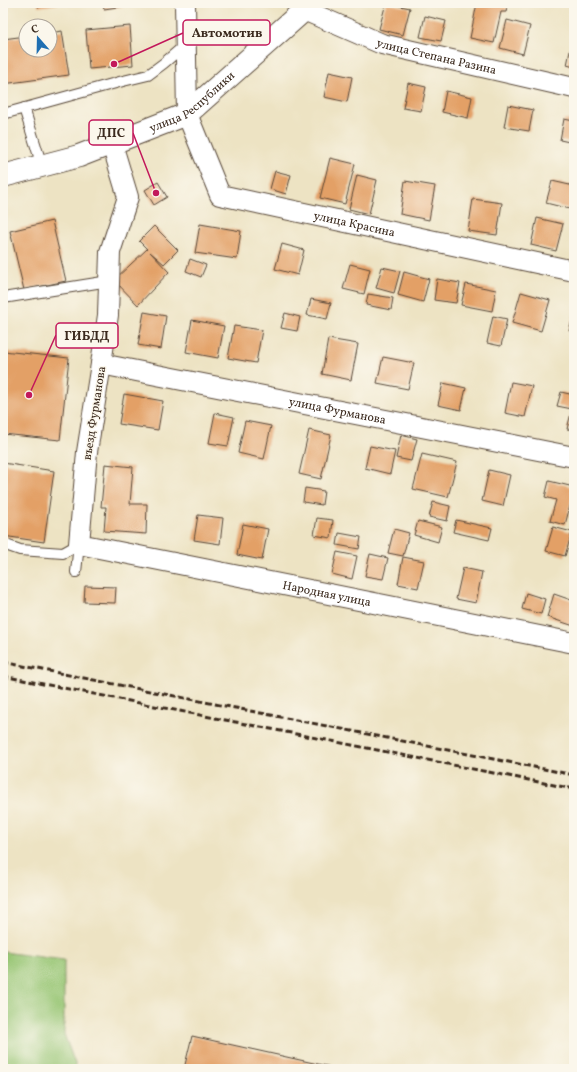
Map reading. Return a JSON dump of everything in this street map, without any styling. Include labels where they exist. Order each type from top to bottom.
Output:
[{"type":"main road","name":"улица Республики","points":[[3,176],[79,156],[187,114],[308,6]]},
{"type":"street","points":[[184,3],[187,114]]},
{"type":"street","name":"улица Степана Разина","points":[[308,6],[382,44],[574,88]]},
{"type":"street","name":"улица Красина","points":[[187,114],[220,195],[574,270]]},
{"type":"street","name":"въезд Фурманова","points":[[79,544],[87,452],[108,315],[110,252],[128,197],[112,144]]},
{"type":"street","name":"улица Фурманова","points":[[101,364],[574,457]]},
{"type":"street","name":"Народная улица","points":[[79,544],[574,643]]},
{"type":"lane","points":[[3,114],[148,75],[186,44]]},
{"type":"lane","points":[[24,108],[42,166]]},
{"type":"lane","points":[[3,298],[109,281]]},
{"type":"lane","points":[[3,544],[20,550],[63,553],[79,544]]},
{"type":"lane","points":[[76,572],[79,544]]},
{"type":"green space","points":[[3,952],[64,960],[64,1034],[77,1069],[3,1069]]},
{"type":"building","points":[[38,3],[58,3],[58,4],[38,7]]},
{"type":"building","points":[[103,3],[138,3],[138,4],[104,9]]},
{"type":"building","points":[[386,3],[410,8],[403,35],[379,29]]},
{"type":"building","points":[[477,3],[508,3],[506,12],[501,12],[494,43],[470,38]]},
{"type":"building","points":[[425,16],[446,21],[441,41],[420,37]]},
{"type":"building","points":[[507,20],[530,26],[523,54],[500,48]]},
{"type":"building","points":[[130,26],[133,65],[89,69],[86,30]]},
{"type":"building","points":[[62,31],[69,75],[3,84],[3,39],[18,37],[18,58],[58,58],[58,32]]},
{"type":"building","points":[[574,37],[574,67],[567,65]]},
{"type":"building","points":[[329,72],[352,77],[347,102],[324,97]]},
{"type":"building","points":[[408,83],[426,87],[421,111],[403,108]]},
{"type":"building","points":[[446,91],[472,97],[468,118],[442,112]]},
{"type":"building","points":[[508,105],[533,110],[529,131],[504,127]]},
{"type":"building","points":[[564,119],[574,121],[574,143],[560,140]]},
{"type":"building","points":[[330,158],[355,164],[345,204],[320,198]]},
{"type":"building","points":[[275,171],[291,175],[286,194],[270,189]]},
{"type":"building","points":[[357,175],[377,180],[369,214],[349,209]]},
{"type":"building","points":[[405,181],[435,186],[429,220],[400,214]]},
{"type":"building","points":[[552,181],[574,186],[574,210],[546,203]]},
{"type":"building","points":[[158,182],[167,197],[154,205],[145,190]]},
{"type":"building","points":[[473,199],[502,203],[497,235],[468,231]]},
{"type":"building","points":[[537,218],[563,224],[556,251],[531,245]]},
{"type":"building","points":[[52,221],[66,281],[24,290],[10,231]]},
{"type":"building","points":[[200,224],[241,231],[237,259],[195,253]]},
{"type":"building","points":[[154,226],[178,250],[164,264],[150,252],[169,272],[138,305],[114,280],[147,249],[139,241]]},
{"type":"building","points":[[282,244],[304,250],[298,275],[275,269]]},
{"type":"building","points":[[190,259],[206,265],[201,277],[186,271]]},
{"type":"building","points":[[350,264],[370,269],[364,294],[343,289]]},
{"type":"building","points":[[382,267],[400,271],[394,293],[376,288]]},
{"type":"building","points":[[404,272],[429,279],[423,302],[398,295]]},
{"type":"building","points":[[437,279],[460,283],[456,303],[434,300]]},
{"type":"building","points":[[466,284],[496,290],[492,311],[461,305]]},
{"type":"building","points":[[521,292],[550,300],[541,331],[512,323]]},
{"type":"building","points":[[368,294],[393,298],[391,310],[366,305]]},
{"type":"building","points":[[311,299],[331,303],[327,319],[307,315]]},
{"type":"building","points":[[144,312],[166,316],[161,349],[138,345]]},
{"type":"building","points":[[285,313],[300,317],[297,331],[281,328]]},
{"type":"building","points":[[574,313],[574,332],[569,331]]},
{"type":"building","points":[[493,316],[507,319],[501,346],[487,343]]},
{"type":"building","points":[[192,320],[224,326],[218,358],[186,352]]},
{"type":"building","points":[[234,326],[262,330],[256,363],[228,358]]},
{"type":"building","points":[[328,339],[358,344],[351,380],[322,374]]},
{"type":"building","points":[[3,351],[69,358],[60,440],[3,434]]},
{"type":"building","points":[[383,357],[414,363],[408,389],[377,383]]},
{"type":"building","points":[[511,382],[532,386],[525,417],[505,413]]},
{"type":"building","points":[[443,383],[466,388],[461,410],[438,405]]},
{"type":"building","points":[[561,392],[574,395],[574,430],[567,429],[572,409],[557,406]]},
{"type":"building","points":[[124,394],[163,401],[158,430],[119,424]]},
{"type":"building","points":[[215,413],[234,417],[228,446],[209,443]]},
{"type":"building","points":[[245,421],[271,426],[264,459],[238,453]]},
{"type":"building","points":[[309,430],[331,435],[321,479],[299,474]]},
{"type":"building","points":[[401,435],[417,439],[411,461],[396,458]]},
{"type":"building","points":[[370,446],[395,451],[390,474],[365,468]]},
{"type":"building","points":[[422,454],[457,462],[448,497],[413,489]]},
{"type":"building","points":[[3,463],[54,471],[44,542],[3,536]]},
{"type":"building","points":[[105,464],[133,467],[130,504],[147,504],[146,534],[104,531],[106,507],[101,507]]},
{"type":"building","points":[[489,470],[510,475],[503,506],[482,501]]},
{"type":"building","points":[[549,481],[574,487],[565,525],[550,521],[556,500],[545,497]]},
{"type":"building","points":[[305,488],[324,491],[322,505],[303,502]]},
{"type":"building","points":[[433,502],[450,506],[447,521],[429,517]]},
{"type":"building","points":[[198,515],[223,518],[220,544],[194,540]]},
{"type":"building","points":[[317,518],[333,520],[331,538],[314,535]]},
{"type":"building","points":[[456,520],[492,528],[489,540],[453,532]]},
{"type":"building","points":[[418,521],[442,527],[438,542],[414,535]]},
{"type":"building","points":[[243,524],[268,529],[262,560],[237,555]]},
{"type":"building","points":[[553,527],[572,532],[565,556],[546,551]]},
{"type":"building","points":[[394,529],[409,533],[403,556],[388,553]]},
{"type":"building","points":[[339,533],[361,537],[359,549],[337,545]]},
{"type":"building","points":[[337,552],[357,556],[352,579],[332,574]]},
{"type":"building","points":[[370,554],[388,558],[383,579],[365,576]]},
{"type":"building","points":[[403,557],[424,561],[418,588],[398,584]]},
{"type":"building","points":[[463,568],[482,572],[476,603],[456,599]]},
{"type":"building","points":[[85,586],[116,587],[115,603],[84,602]]},
{"type":"building","points":[[526,593],[545,599],[541,614],[522,609]]},
{"type":"building","points":[[554,594],[574,601],[574,626],[547,617]]},
{"type":"building","points":[[192,1036],[336,1068],[336,1069],[184,1069]]},
{"type":"railway","points":[[3,662],[574,775]]},
{"type":"railway","points":[[3,676],[574,789]]},
{"type":"place","name":"Автомотив","points":[[114,64]]},
{"type":"place","name":"ДПС","points":[[156,193]]},
{"type":"place","name":"ГИБДД","points":[[29,395]]}]
